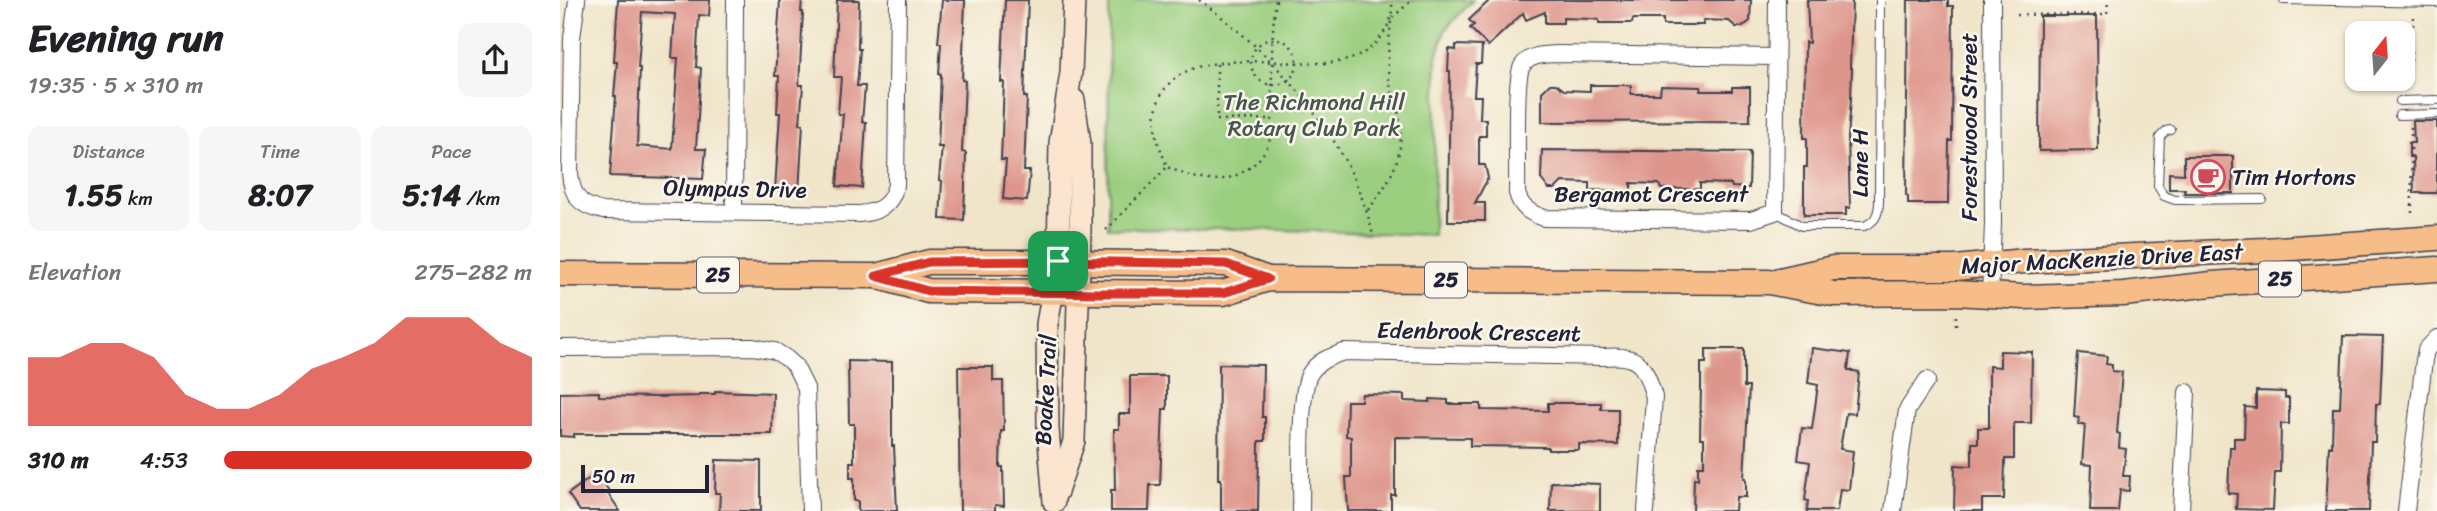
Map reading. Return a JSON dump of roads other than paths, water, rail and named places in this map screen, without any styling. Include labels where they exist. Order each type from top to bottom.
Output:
[{"type":"main road","name":"Major MacKenzie Drive East","points":[[1769,282],[1833,268],[1956,268],[2437,238]]},
{"type":"main road","name":"Major MacKenzie Drive East","points":[[560,274],[876,276],[929,262],[1067,277],[1226,264],[1268,279],[1769,282],[1834,294],[1956,293],[1990,296],[2123,293],[2225,283],[2437,269]]},
{"type":"street","name":"Olympus Drive","points":[[577,0],[572,38],[570,173],[571,188],[578,201],[589,208],[603,211],[873,213],[884,207],[892,198],[896,185],[898,0]]},
{"type":"street","points":[[734,212],[735,0]]},
{"type":"street","name":"Boake Trail","points":[[1053,507],[1048,429],[1047,324],[1067,277],[1060,143],[1071,73],[1074,0]]},
{"type":"street","name":"Bergamot Crescent","points":[[1776,57],[1539,55],[1529,58],[1518,75],[1517,193],[1524,208],[1536,215],[1551,218],[1751,220],[1775,212],[1777,0]]},
{"type":"street","name":"Forestwood Street","points":[[1990,296],[1992,0]]},
{"type":"street","points":[[2406,511],[2424,360],[2426,350],[2437,338]]},
{"type":"street","points":[[560,348],[752,347],[775,351],[786,358],[795,366],[806,388],[810,511]]},
{"type":"street","name":"Edenbrook Crescent","points":[[1301,511],[1304,401],[1309,376],[1323,359],[1344,352],[1605,357],[1625,355],[1641,363],[1654,397],[1646,511]]},
{"type":"street","points":[[1893,511],[1907,410],[1927,380]]},
{"type":"street","points":[[2181,511],[2187,392]]},
{"type":"lane","name":"Lane H","points":[[1775,212],[1802,226],[1864,226],[1872,223],[1876,217],[1879,204],[1880,0]]},
{"type":"lane","points":[[2284,0],[2437,3]]},
{"type":"lane","points":[[2400,101],[2437,100]]},
{"type":"lane","points":[[2399,115],[2437,114]]},
{"type":"lane","points":[[2171,130],[2160,137],[2158,186],[2164,196],[2175,200],[2262,199]]},
{"type":"place","name":"Tim Hortons","points":[[2208,177]]},
{"type":"park label","name":"The Richmond Hill Rotary Club Park","points":[[1314,115]]}]
